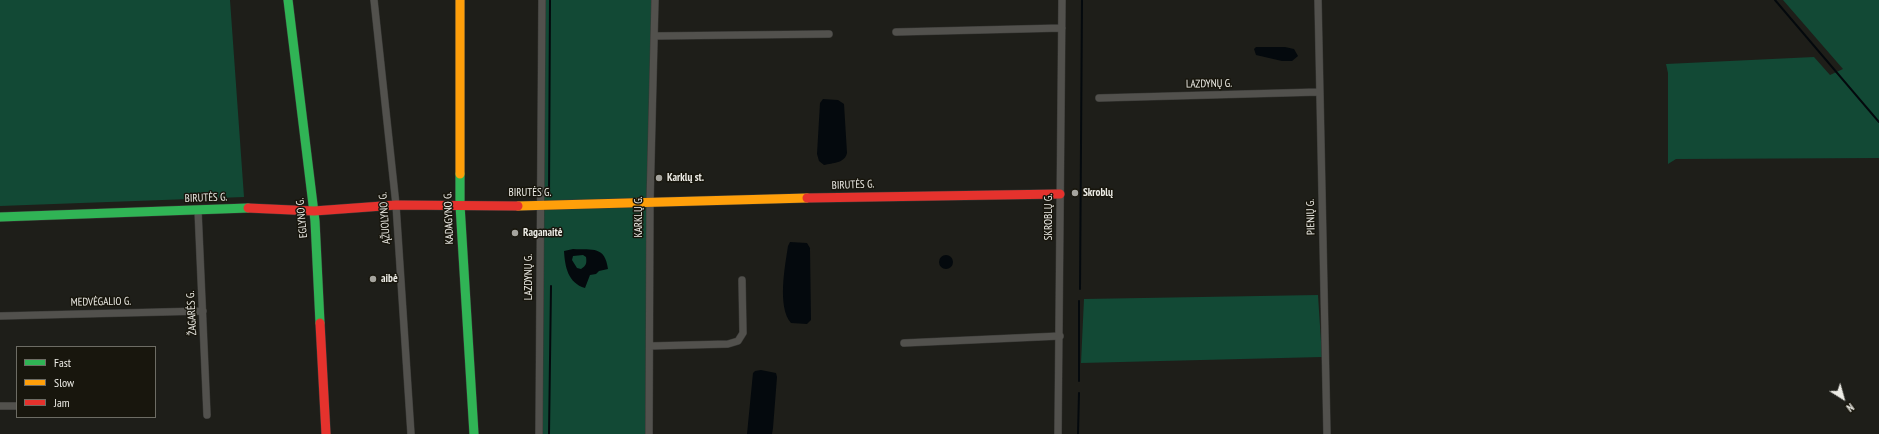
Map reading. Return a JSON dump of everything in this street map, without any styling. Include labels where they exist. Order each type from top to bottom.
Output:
[{"type":"street","name":"EGLYNO G.","points":[[288,0],[314,211],[326,434]]},
{"type":"street","name":"ĄŽUOLYNO G.","points":[[374,0],[396,205],[411,434]]},
{"type":"street","name":"KADAGYNO G.","points":[[460,0],[460,205],[474,434]]},
{"type":"street","name":"LAZDYNŲ G.","points":[[539,434],[542,0]]},
{"type":"street","name":"KARKLŲ G.","points":[[649,434],[650,202],[655,0]]},
{"type":"street","name":"SKROBLŲ G.","points":[[1058,434],[1062,0]]},
{"type":"street","name":"PIENIŲ G.","points":[[1318,0],[1327,434]]},
{"type":"street","points":[[896,32],[1062,28]]},
{"type":"street","points":[[655,36],[829,34]]},
{"type":"street","name":"LAZDYNŲ G.","points":[[1099,98],[1319,92]]},
{"type":"street","name":"BIRUTĖS G.","points":[[0,217],[252,208],[314,211],[396,205],[541,206],[917,195],[1060,194]]},
{"type":"street","name":"ŽAGARĖS G.","points":[[198,210],[207,415]]},
{"type":"street","points":[[650,346],[728,344],[738,341],[743,333],[742,280]]},
{"type":"street","name":"MEDVĖGALIO G.","points":[[0,316],[203,311]]},
{"type":"street","points":[[904,343],[1060,336]]},
{"type":"street","points":[[0,406],[16,406]]},
{"type":"green space","points":[[0,0],[230,0],[244,197],[0,206]]},
{"type":"green space","points":[[544,0],[655,0],[649,434],[539,434]]},
{"type":"green space","points":[[1783,0],[1879,0],[1879,158],[1676,159],[1668,164],[1668,73],[1666,64],[1814,57],[1830,75],[1843,69]]},
{"type":"green space","points":[[1318,295],[1322,357],[1081,363],[1084,299]]},
{"type":"shaded area","points":[[1256,47],[1285,47],[1294,49],[1298,56],[1292,61],[1282,61],[1256,55],[1254,49]]},
{"type":"shaded area","points":[[823,99],[838,100],[844,104],[847,153],[841,161],[824,165],[819,161],[817,154],[820,103]]},
{"type":"shaded area","points":[[790,242],[807,243],[810,248],[811,320],[807,324],[791,323],[784,307],[784,275],[788,246]]},
{"type":"shaded area","points":[[573,249],[597,251],[604,256],[608,269],[590,275],[585,288],[579,286],[568,274],[564,251]],"holes":[[[583,255],[586,257],[586,264],[581,269],[577,268],[572,260],[573,256]]]},
{"type":"shaded area","points":[[946,255],[951,257],[953,262],[951,267],[946,269],[941,267],[939,262],[941,257]]},
{"type":"shaded area","points":[[761,370],[776,373],[777,377],[772,434],[747,434],[753,373]]},
{"type":"waterway","points":[[549,195],[550,0]]},
{"type":"waterway","points":[[1080,289],[1082,0]]},
{"type":"waterway","points":[[1775,0],[1879,122]]},
{"type":"waterway","points":[[549,434],[551,286]]},
{"type":"waterway","points":[[1079,301],[1079,381]]},
{"type":"waterway","points":[[1078,434],[1079,393]]},
{"type":"traffic: fast","points":[[288,0],[315,221],[320,323]]},
{"type":"traffic: fast","points":[[460,174],[460,205],[474,434]]},
{"type":"traffic: fast","points":[[0,217],[248,208]]},
{"type":"traffic: slow","points":[[460,0],[460,174]]},
{"type":"traffic: slow","points":[[518,206],[807,198]]},
{"type":"traffic: jam","points":[[807,198],[1060,194]]},
{"type":"traffic: jam","points":[[248,208],[314,211],[396,205],[518,206]]},
{"type":"traffic: jam","points":[[320,323],[326,434]]},
{"type":"place","name":"Karklų st.","points":[[659,178]]},
{"type":"place","name":"Skroblų","points":[[1075,193]]},
{"type":"place","name":"Raganaitė","points":[[515,233]]},
{"type":"place","name":"aibė","points":[[373,279]]}]
